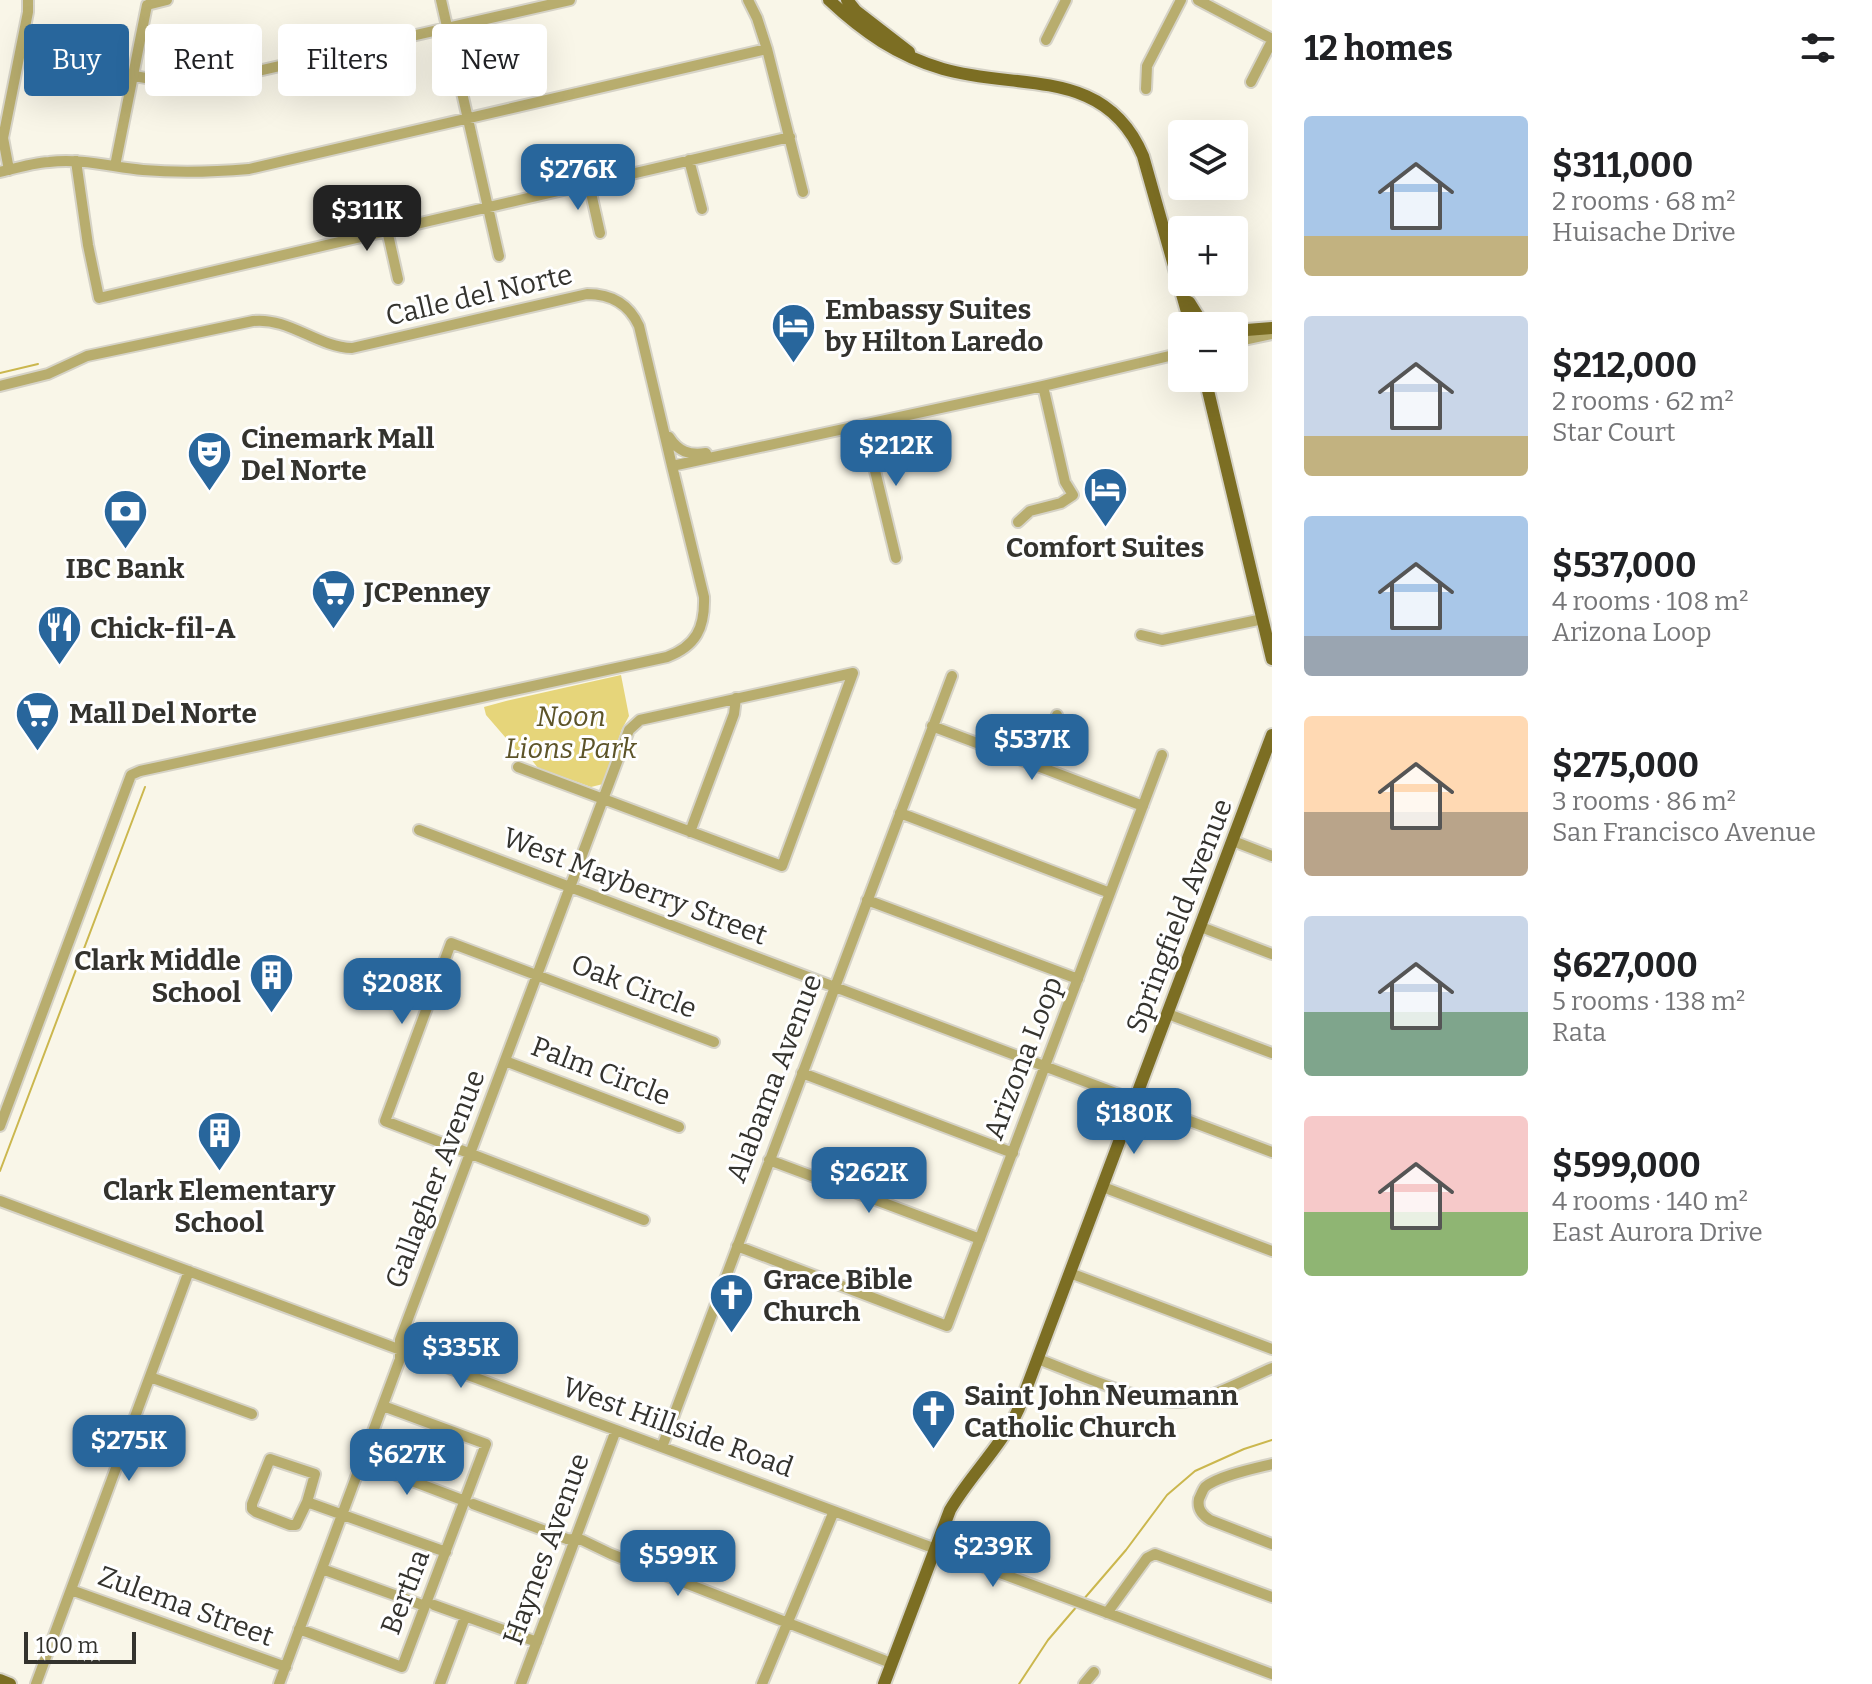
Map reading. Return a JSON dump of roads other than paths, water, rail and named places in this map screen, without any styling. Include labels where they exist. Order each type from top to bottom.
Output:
[{"type":"main road","points":[[829,0],[852,22],[881,42],[921,62],[970,75],[1068,89],[1093,99],[1113,112],[1133,135],[1143,156],[1168,248]]},
{"type":"main road","points":[[847,0],[856,11],[921,62]]},
{"type":"main road","points":[[1248,331],[1272,331]]},
{"type":"main road","points":[[1208,392],[1272,659]]},
{"type":"main road","name":"Springfield Avenue","points":[[884,1684],[945,1520],[957,1498],[1007,1434],[1019,1408],[1272,735]]},
{"type":"main road","points":[[0,1680],[10,1684]]},
{"type":"street","points":[[28,0],[3,138],[4,171],[49,162],[76,161],[178,172],[249,169],[767,49]]},
{"type":"street","points":[[115,166],[147,5],[167,0]]},
{"type":"street","points":[[441,0],[446,24]]},
{"type":"street","points":[[468,24],[570,0]]},
{"type":"street","points":[[748,0],[767,49],[803,192]]},
{"type":"street","points":[[1046,40],[1066,0]]},
{"type":"street","points":[[1146,89],[1147,66],[1181,0]]},
{"type":"street","points":[[1198,0],[1272,40],[1251,82]]},
{"type":"street","points":[[134,76],[172,82],[223,79],[432,32]]},
{"type":"street","points":[[463,96],[499,256]]},
{"type":"street","points":[[76,161],[99,298],[790,137]]},
{"type":"street","points":[[689,160],[702,209]]},
{"type":"street","points":[[589,184],[600,233]]},
{"type":"street","points":[[387,230],[398,279]]},
{"type":"street","name":"Calle del Norte","points":[[0,386],[40,377],[87,356],[253,321],[272,321],[336,347],[352,348],[587,294],[615,299],[624,304],[639,326],[704,597],[701,627],[692,641],[667,657],[131,775],[0,1126]]},
{"type":"street","points":[[1248,338],[1272,331]]},
{"type":"street","points":[[672,466],[1168,356]]},
{"type":"street","points":[[1018,522],[1030,511],[1061,503],[1073,495],[1065,482],[1043,386]]},
{"type":"street","points":[[864,425],[896,558]]},
{"type":"street","points":[[664,430],[674,446],[688,454],[722,450],[735,453]]},
{"type":"street","points":[[1141,635],[1162,640],[1263,619]]},
{"type":"street","name":"Gallagher Avenue","points":[[279,1684],[400,1359],[400,1340],[629,730],[640,720],[853,673],[782,866],[690,832]]},
{"type":"street","name":"Alabama Avenue","points":[[662,1447],[952,676]]},
{"type":"street","points":[[518,767],[690,832],[734,714],[736,698]]},
{"type":"street","points":[[1037,766],[1057,715]]},
{"type":"street","points":[[932,726],[1143,806]]},
{"type":"street","name":"Arizona Loop","points":[[737,1246],[947,1326],[1162,755]]},
{"type":"street","points":[[900,813],[1110,893]]},
{"type":"street","name":"West Mayberry Street","points":[[419,830],[1272,1152]]},
{"type":"street","points":[[1233,841],[1272,856]]},
{"type":"street","points":[[867,900],[1078,979]]},
{"type":"street","points":[[1201,927],[1272,954]]},
{"type":"street","name":"Oak Circle","points":[[471,1153],[385,1121],[451,943],[714,1042]]},
{"type":"street","points":[[1168,1014],[1272,1053]]},
{"type":"street","name":"Palm Circle","points":[[505,1061],[679,1127]]},
{"type":"street","points":[[802,1073],[1013,1153]]},
{"type":"street","points":[[471,1153],[644,1220]]},
{"type":"street","points":[[769,1160],[980,1239]]},
{"type":"street","points":[[1103,1187],[1272,1251]]},
{"type":"street","name":"West Hillside Road","points":[[0,1201],[1272,1674]]},
{"type":"street","points":[[36,1684],[189,1271]]},
{"type":"street","points":[[1070,1273],[1272,1349]]},
{"type":"street","points":[[1038,1359],[1133,1393],[1180,1402],[1205,1396],[1272,1368]]},
{"type":"street","points":[[150,1377],[252,1414]]},
{"type":"street","name":"Bertha","points":[[299,1629],[402,1667],[430,1606],[446,1552],[469,1502],[486,1444],[383,1406]]},
{"type":"street","name":"Haynes Avenue","points":[[521,1684],[616,1430]]},
{"type":"street","points":[[270,1459],[315,1474],[307,1502],[296,1525],[252,1509],[270,1459]]},
{"type":"street","points":[[362,1462],[567,1539],[582,1540],[891,1663]]},
{"type":"street","points":[[1272,1464],[1229,1475],[1205,1487],[1198,1505],[1201,1514],[1210,1520],[1272,1544]]},
{"type":"street","points":[[307,1502],[446,1552]]},
{"type":"street","points":[[762,1684],[834,1511]]},
{"type":"street","points":[[1107,1613],[1147,1558],[1155,1554],[1272,1597]]},
{"type":"street","points":[[322,1569],[537,1642]]},
{"type":"street","name":"Zulema Street","points":[[71,1590],[286,1667]]},
{"type":"street","points":[[440,1684],[465,1617]]},
{"type":"street","points":[[1084,1684],[1094,1672]]},
{"type":"waterway","points":[[0,373],[38,364]]},
{"type":"waterway","points":[[0,1171],[145,787]]},
{"type":"waterway","points":[[1083,1600],[1167,1495],[1195,1471],[1272,1440]]},
{"type":"waterway","points":[[1019,1684],[1048,1640],[1078,1605]]},
{"type":"place","name":"Embassy Suites by Hilton Laredo","points":[[794,364]]},
{"type":"place","name":"Cinemark Mall Del Norte","points":[[210,493]]},
{"type":"place","name":"Comfort Suites","points":[[1105,529]]},
{"type":"place","name":"IBC Bank","points":[[125,550]]},
{"type":"place","name":"JCPenney","points":[[333,631]]},
{"type":"place","name":"Chick-fil-A","points":[[59,667]]},
{"type":"place","name":"Mall Del Norte","points":[[38,752]]},
{"type":"place","name":"Clark Middle School","points":[[272,1015]]},
{"type":"place","name":"Clark Elementary School","points":[[219,1172]]},
{"type":"place","name":"Grace Bible Church","points":[[732,1334]]},
{"type":"place","name":"Saint John Neumann Catholic Church","points":[[933,1450]]},
{"type":"park label","name":"Noon Lions Park","points":[[571,732]]}]
